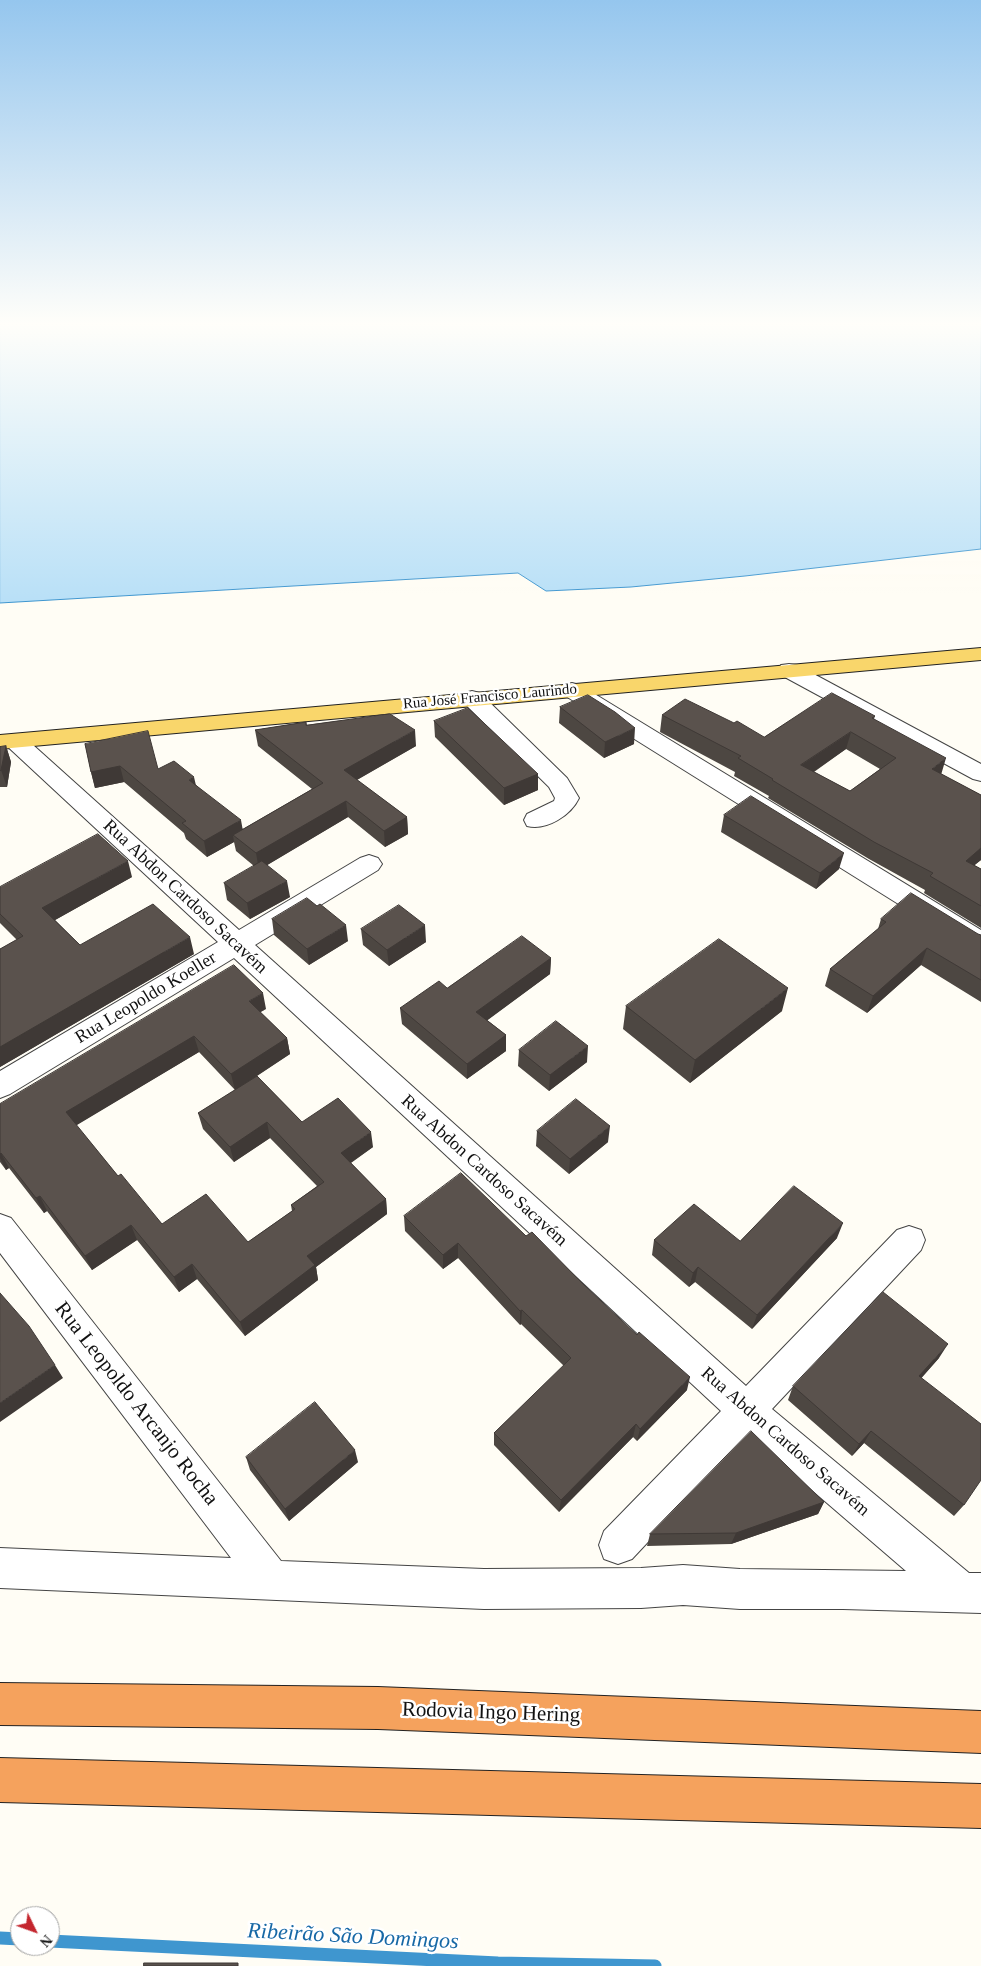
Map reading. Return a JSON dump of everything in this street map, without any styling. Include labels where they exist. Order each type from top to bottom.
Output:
[{"type":"highway","name":"Rodovia Ingo Hering","points":[[0,1704],[378,1708],[981,1732]]},
{"type":"highway","points":[[0,1780],[981,1806]]},
{"type":"main road","name":"Rua José Francisco Laurindo","points":[[7,741],[981,654]]},
{"type":"street","points":[[789,670],[981,774]]},
{"type":"street","points":[[572,690],[981,943]]},
{"type":"street","points":[[472,698],[559,783],[567,798],[563,806],[536,820]]},
{"type":"street","name":"Rua Abdon Cardoso Sacavém","points":[[7,741],[236,944],[747,1411],[971,1592]]},
{"type":"street","name":"Rua Leopoldo Koeller","points":[[0,1086],[369,864]]},
{"type":"street","name":"Rua Leopoldo Arcanjo Rocha","points":[[0,1228],[271,1579]]},
{"type":"street","points":[[618,1545],[909,1240]]},
{"type":"street","points":[[0,1568],[484,1589],[641,1588],[683,1585],[740,1589],[971,1592]]},
{"type":"water","points":[[0,416],[981,416],[981,549],[631,587],[546,591],[518,573],[0,603]]},
{"type":"building","points":[[832,693],[875,716],[872,718],[946,758],[932,769],[981,795],[981,848],[966,861],[981,869],[981,906],[930,876],[933,873],[874,842],[772,780],[738,758],[741,756],[662,715],[685,699],[734,723],[737,721],[764,737]],"holes":[[[851,732],[896,758],[850,791],[801,765]]]},
{"type":"building","points":[[588,695],[615,712],[635,728],[605,742],[560,707]]},
{"type":"building","points":[[468,708],[538,774],[504,788],[434,721]]},
{"type":"building","points":[[390,714],[415,730],[344,770],[407,817],[384,831],[346,801],[256,853],[233,835],[323,783],[255,730],[306,722],[306,725]]},
{"type":"building","points":[[148,731],[158,769],[174,761],[194,777],[189,780],[241,820],[204,841],[182,823],[186,821],[120,766],[91,772],[85,744]]},
{"type":"building","points":[[6,746],[1,770],[0,771],[0,747]]},
{"type":"building","points":[[751,796],[844,853],[820,873],[724,815]]},
{"type":"building","points":[[98,834],[128,861],[42,908],[80,945],[153,904],[190,937],[0,1047],[0,949],[23,936],[0,914],[0,887]]},
{"type":"building","points":[[262,861],[287,881],[247,903],[224,883]]},
{"type":"building","points":[[911,893],[981,935],[981,980],[927,948],[873,996],[830,969],[886,922],[881,919]]},
{"type":"building","points":[[307,898],[317,906],[320,904],[346,925],[307,949],[272,919]]},
{"type":"building","points":[[399,905],[425,925],[387,950],[361,929]]},
{"type":"building","points":[[522,936],[551,958],[476,1012],[506,1035],[467,1064],[400,1008],[439,981],[447,988]]},
{"type":"building","points":[[719,939],[788,988],[695,1060],[626,1006]]},
{"type":"building","points":[[234,965],[263,993],[249,1001],[287,1038],[231,1074],[194,1036],[66,1112],[118,1176],[121,1174],[162,1224],[206,1194],[248,1242],[295,1209],[291,1205],[324,1182],[267,1122],[230,1147],[198,1113],[257,1076],[302,1122],[338,1098],[371,1132],[341,1153],[386,1199],[307,1256],[315,1265],[240,1322],[192,1264],[174,1277],[131,1225],[85,1256],[40,1196],[36,1198],[0,1154],[0,1104]]},
{"type":"building","points":[[556,1021],[588,1046],[550,1075],[519,1050]]},
{"type":"building","points":[[576,1099],[610,1126],[570,1159],[537,1131]]},
{"type":"building","points":[[461,1173],[526,1236],[532,1232],[637,1335],[639,1332],[690,1377],[640,1429],[636,1424],[561,1500],[494,1433],[571,1358],[522,1310],[520,1311],[458,1243],[443,1255],[404,1216]]},
{"type":"building","points":[[794,1186],[843,1223],[757,1315],[698,1267],[693,1273],[654,1240],[694,1204],[740,1241]]},
{"type":"building","points":[[883,1292],[948,1344],[919,1376],[981,1424],[981,1480],[964,1505],[871,1431],[859,1444],[793,1386]]},
{"type":"building","points":[[0,1293],[29,1326],[55,1365],[0,1403]]},
{"type":"building","points":[[315,1402],[355,1450],[285,1509],[246,1457]]},
{"type":"building","points":[[751,1431],[824,1502],[736,1533],[650,1534]]},
{"type":"building","points":[[144,1963],[238,1963],[238,1966],[144,1966]]},
{"type":"waterway","name":"Ribeirão São Domingos","points":[[0,1938],[10,1938]]},
{"type":"waterway","name":"Ribeirão São Domingos","points":[[60,1941],[498,1963],[655,1966]]}]
